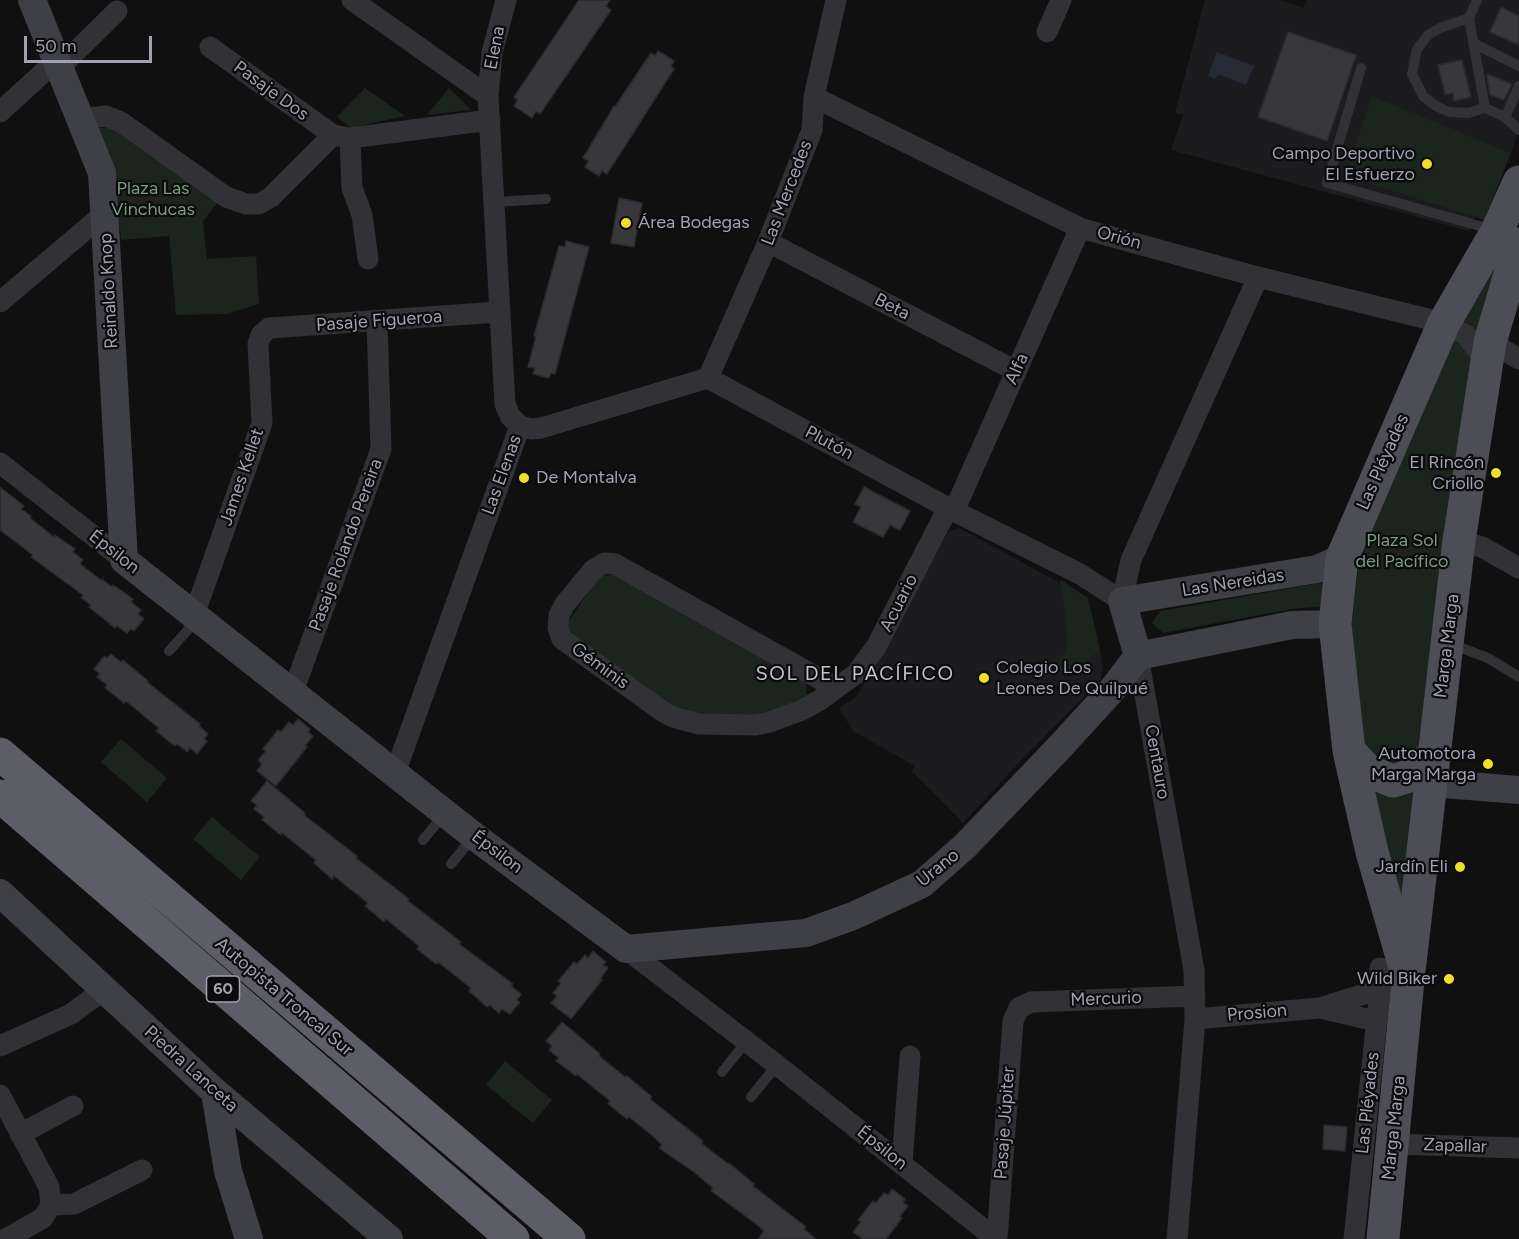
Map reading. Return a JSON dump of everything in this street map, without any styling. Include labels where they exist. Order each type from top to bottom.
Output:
[{"type":"highway","name":"Autopista Troncal Sur","points":[[0,754],[569,1239]]},
{"type":"highway","name":"Autopista Troncal Sur","points":[[0,796],[513,1239]]},
{"type":"main road","name":"Marga Marga","points":[[1389,979],[1434,768],[1459,541],[1488,352],[1519,182]]},
{"type":"main road","name":"Las Pléyades","points":[[1372,852],[1349,751],[1335,624],[1342,558],[1444,323],[1508,238]]},
{"type":"main road","points":[[1349,751],[1368,771],[1393,781],[1434,768]]},
{"type":"main road","name":"Marga Marga","points":[[1372,852],[1389,979],[1392,1144],[1383,1239]]},
{"type":"street","name":"Reinaldo Knop","points":[[32,0],[102,173],[124,560]]},
{"type":"street","points":[[352,0],[488,96]]},
{"type":"street","name":"Elena","points":[[488,96],[492,53],[506,0]]},
{"type":"street","name":"Las Mercedes","points":[[708,378],[768,242],[812,130],[814,98],[836,0]]},
{"type":"street","points":[[1047,32],[1061,0]]},
{"type":"street","points":[[0,112],[117,11]]},
{"type":"street","name":"Pasaje Dos","points":[[210,47],[341,137]]},
{"type":"street","name":"Las Elenas","points":[[395,773],[520,426],[510,416],[505,404],[488,96]]},
{"type":"street","name":"Orión","points":[[814,98],[1080,228],[1258,277],[1444,323],[1466,335],[1488,352]]},
{"type":"street","points":[[80,119],[106,116],[121,122],[226,198],[246,204],[259,204],[271,198],[341,137],[490,120]]},
{"type":"street","points":[[341,137],[352,188],[362,215],[369,259]]},
{"type":"street","points":[[0,302],[105,213]]},
{"type":"street","name":"Alfa","points":[[951,509],[1080,228]]},
{"type":"street","name":"Beta","points":[[768,242],[1016,371]]},
{"type":"street","name":"Centauro","points":[[1177,1239],[1195,1019],[1194,970],[1138,656],[1122,601],[1131,560],[1258,277]]},
{"type":"street","name":"Pasaje Figueroa","points":[[261,335],[269,328],[500,312]]},
{"type":"street","name":"Pasaje Rolando Pereira","points":[[293,692],[381,449],[377,322]]},
{"type":"street","name":"James Kellet","points":[[194,615],[262,423],[258,344],[261,335]]},
{"type":"street","points":[[1488,352],[1519,359]]},
{"type":"street","points":[[520,426],[532,429],[542,428],[708,378]]},
{"type":"street","name":"Plutón","points":[[708,378],[951,509],[1080,574],[1122,601]]},
{"type":"street","name":"Épsilon","points":[[0,463],[474,836],[777,1065],[996,1239]]},
{"type":"street","name":"Acuario","points":[[836,688],[856,674],[876,647],[951,509]]},
{"type":"street","points":[[1459,541],[1482,547],[1519,568]]},
{"type":"street","name":"Las Nereidas","points":[[1122,601],[1317,569],[1342,558]]},
{"type":"street","name":"Géminis","points":[[604,563],[615,564],[836,688],[802,710],[763,724],[713,725],[686,721],[662,711],[562,639],[558,628],[559,615],[565,604],[593,570],[604,563]]},
{"type":"street","points":[[1138,656],[1292,625],[1335,624]]},
{"type":"street","name":"Urano","points":[[626,949],[806,933],[853,916],[922,884],[965,846],[1057,750],[1112,690],[1138,656]]},
{"type":"street","points":[[1434,768],[1519,790]]},
{"type":"street","name":"Piedra Lanceta","points":[[0,892],[215,1092],[389,1239]]},
{"type":"street","name":"Prosion","points":[[1195,1019],[1320,1008],[1389,979]]},
{"type":"street","name":"Las Pléyades","points":[[1354,1239],[1376,1021],[1389,979]]},
{"type":"street","points":[[0,1046],[71,1014],[105,989]]},
{"type":"street","name":"Mercurio","points":[[1019,1008],[1031,1002],[1195,996]]},
{"type":"street","name":"Pasaje Júpiter","points":[[996,1239],[1013,1021],[1019,1008]]},
{"type":"street","name":"Prosion","points":[[1320,1008],[1376,1021]]},
{"type":"street","points":[[902,1164],[910,1056]]},
{"type":"street","points":[[215,1092],[228,1172],[249,1239]]},
{"type":"street","points":[[0,1095],[49,1187],[51,1205],[44,1218],[6,1239]]},
{"type":"street","points":[[20,1134],[73,1106]]},
{"type":"street","name":"Zapallar","points":[[1392,1144],[1519,1148]]},
{"type":"street","points":[[51,1205],[74,1204],[142,1170]]},
{"type":"lane","points":[[1477,0],[1469,18],[1485,108]]},
{"type":"lane","points":[[1469,18],[1440,28],[1428,35],[1418,49],[1412,74],[1424,96],[1436,106],[1449,112],[1468,113],[1485,108],[1505,117],[1519,130]]},
{"type":"lane","points":[[1473,43],[1519,66]]},
{"type":"lane","points":[[1360,68],[1327,183],[1508,238]]},
{"type":"lane","points":[[1505,117],[1519,86]]},
{"type":"lane","points":[[495,202],[546,199]]},
{"type":"lane","points":[[169,651],[187,631],[194,615]]},
{"type":"lane","points":[[1448,642],[1488,658],[1519,677]]},
{"type":"lane","points":[[423,840],[445,813]]},
{"type":"lane","points":[[451,864],[474,836]]},
{"type":"lane","points":[[722,1072],[746,1042]]},
{"type":"lane","points":[[751,1096],[777,1065]]},
{"type":"shaded area","points":[[1205,0],[1280,0],[1303,8],[1307,0],[1519,0],[1519,130],[1511,153],[1372,97],[1344,176],[1475,217],[1469,231],[1171,150],[1183,115],[1175,113]]},
{"type":"shaded area","points":[[1217,52],[1254,66],[1246,85],[1218,74],[1215,79],[1208,76]]},
{"type":"shaded area","name":"Colegio Los Leones De Quilpué","points":[[959,528],[1060,583],[1067,646],[1061,658],[1043,675],[1089,660],[1100,650],[1103,667],[1101,680],[963,823],[912,771],[915,766],[853,731],[839,708],[857,696],[948,532]]},
{"type":"green space","points":[[365,88],[405,116],[351,128],[337,117]]},
{"type":"green space","points":[[449,88],[471,110],[427,115]]},
{"type":"green space","name":"Campo Deportivo El Esfuerzo","points":[[1372,96],[1511,153],[1484,220],[1344,176]]},
{"type":"green space","name":"Plaza Las Vinchucas","points":[[116,126],[218,202],[203,221],[207,259],[256,256],[259,304],[227,314],[176,315],[169,236],[121,240],[115,179],[99,128]]},
{"type":"green space","points":[[1504,246],[1484,303],[1476,338],[1472,328],[1463,320]]},
{"type":"green space","name":"Plaza Sol del Pacífico","points":[[1453,338],[1465,344],[1472,357],[1418,748],[1408,767],[1389,769],[1364,750],[1351,632],[1361,540]]},
{"type":"green space","points":[[615,574],[806,680],[807,695],[769,715],[724,719],[681,712],[569,637],[567,624],[599,576]]},
{"type":"green space","points":[[1061,580],[1088,598],[1100,650],[1072,670],[1055,676],[1042,675],[1061,658],[1067,646]]},
{"type":"green space","points":[[1326,582],[1324,606],[1292,609],[1163,633],[1152,623],[1160,611]]},
{"type":"green space","points":[[121,739],[167,778],[147,802],[101,762]]},
{"type":"green space","points":[[1424,783],[1407,933],[1368,788]]},
{"type":"green space","points":[[212,817],[260,857],[241,880],[193,839]]},
{"type":"green space","points":[[505,1061],[552,1100],[533,1123],[486,1085]]},
{"type":"building","points":[[579,0],[610,0],[606,6],[611,10],[540,114],[536,111],[532,118],[514,106],[518,100],[514,97]]},
{"type":"building","points":[[1501,7],[1519,16],[1519,45],[1490,32]]},
{"type":"building","points":[[1288,32],[1356,55],[1327,141],[1258,117]]},
{"type":"building","points":[[658,51],[674,61],[671,66],[674,69],[607,174],[602,171],[599,176],[585,167],[589,161],[583,158],[614,106],[651,53],[655,56]]},
{"type":"building","points":[[1462,60],[1471,97],[1454,101],[1453,93],[1445,95],[1438,65]]},
{"type":"building","points":[[1487,74],[1512,84],[1504,100],[1490,95]]},
{"type":"building","name":"Área Bodegas","points":[[619,198],[642,203],[634,247],[611,243]]},
{"type":"building","points":[[566,241],[589,247],[555,374],[551,373],[549,378],[533,374],[535,368],[528,367],[536,336],[534,336],[559,246],[565,247]]},
{"type":"building","points":[[0,487],[24,506],[21,509],[31,516],[30,518],[54,537],[55,535],[75,549],[73,552],[83,560],[80,564],[133,599],[131,602],[141,610],[138,614],[144,619],[134,631],[131,629],[127,633],[117,626],[115,628],[89,607],[91,605],[81,598],[83,595],[31,557],[33,555],[0,530]]},
{"type":"building","points":[[864,487],[910,511],[900,530],[890,525],[883,537],[853,522],[861,507],[855,504]]},
{"type":"building","points":[[111,654],[121,662],[123,660],[200,724],[199,726],[208,734],[204,739],[207,741],[197,754],[190,748],[187,752],[177,744],[175,746],[156,731],[159,728],[126,701],[124,703],[105,688],[107,685],[97,677],[100,674],[94,669],[104,656],[107,658]]},
{"type":"building","points":[[298,719],[310,729],[308,732],[313,736],[276,786],[257,771],[262,764],[258,760],[266,751],[263,749],[278,730],[281,732],[289,722],[293,725]]},
{"type":"building","points":[[267,781],[305,813],[304,815],[461,942],[459,944],[513,984],[511,986],[521,994],[517,1000],[520,1002],[510,1014],[502,1009],[499,1013],[490,1005],[487,1007],[469,991],[471,988],[417,949],[419,946],[386,919],[384,922],[365,906],[368,903],[334,876],[332,879],[314,863],[316,860],[262,820],[264,817],[254,809],[257,805],[251,801]]},
{"type":"building","points":[[593,951],[606,962],[603,965],[608,968],[600,979],[602,980],[571,1019],[551,1003],[557,996],[553,993],[561,983],[558,981],[574,962],[577,964],[585,955],[588,958]]},
{"type":"building","points":[[562,1022],[600,1054],[599,1056],[625,1077],[627,1076],[652,1097],[650,1099],[703,1141],[701,1143],[729,1163],[754,1184],[753,1186],[806,1227],[804,1229],[816,1239],[758,1239],[764,1231],[755,1223],[711,1191],[713,1188],[694,1172],[659,1148],[662,1145],[653,1136],[608,1104],[610,1101],[577,1074],[576,1076],[556,1061],[559,1058],[549,1050],[552,1046],[546,1041]]},
{"type":"building","points":[[1324,1125],[1347,1127],[1345,1151],[1323,1149]]},
{"type":"building","points":[[892,1189],[905,1199],[903,1203],[908,1206],[886,1239],[863,1239],[853,1232],[861,1222],[858,1220],[873,1201],[876,1203],[884,1193],[888,1195]]},
{"type":"place","name":"Campo Deportivo El Esfuerzo","points":[[1427,164]]},
{"type":"place","name":"Área Bodegas","points":[[626,223]]},
{"type":"place","name":"El Rincón Criollo","points":[[1496,473]]},
{"type":"place","name":"De Montalva","points":[[524,478]]},
{"type":"place","name":"Colegio Los Leones De Quilpué","points":[[984,678]]},
{"type":"place","name":"Automotora Marga Marga","points":[[1488,764]]},
{"type":"place","name":"Jardín Eli","points":[[1460,867]]},
{"type":"place","name":"Wild Biker","points":[[1449,979]]},
{"type":"district","name":"SOL DEL PACÍFICO","points":[[855,674]]}]
